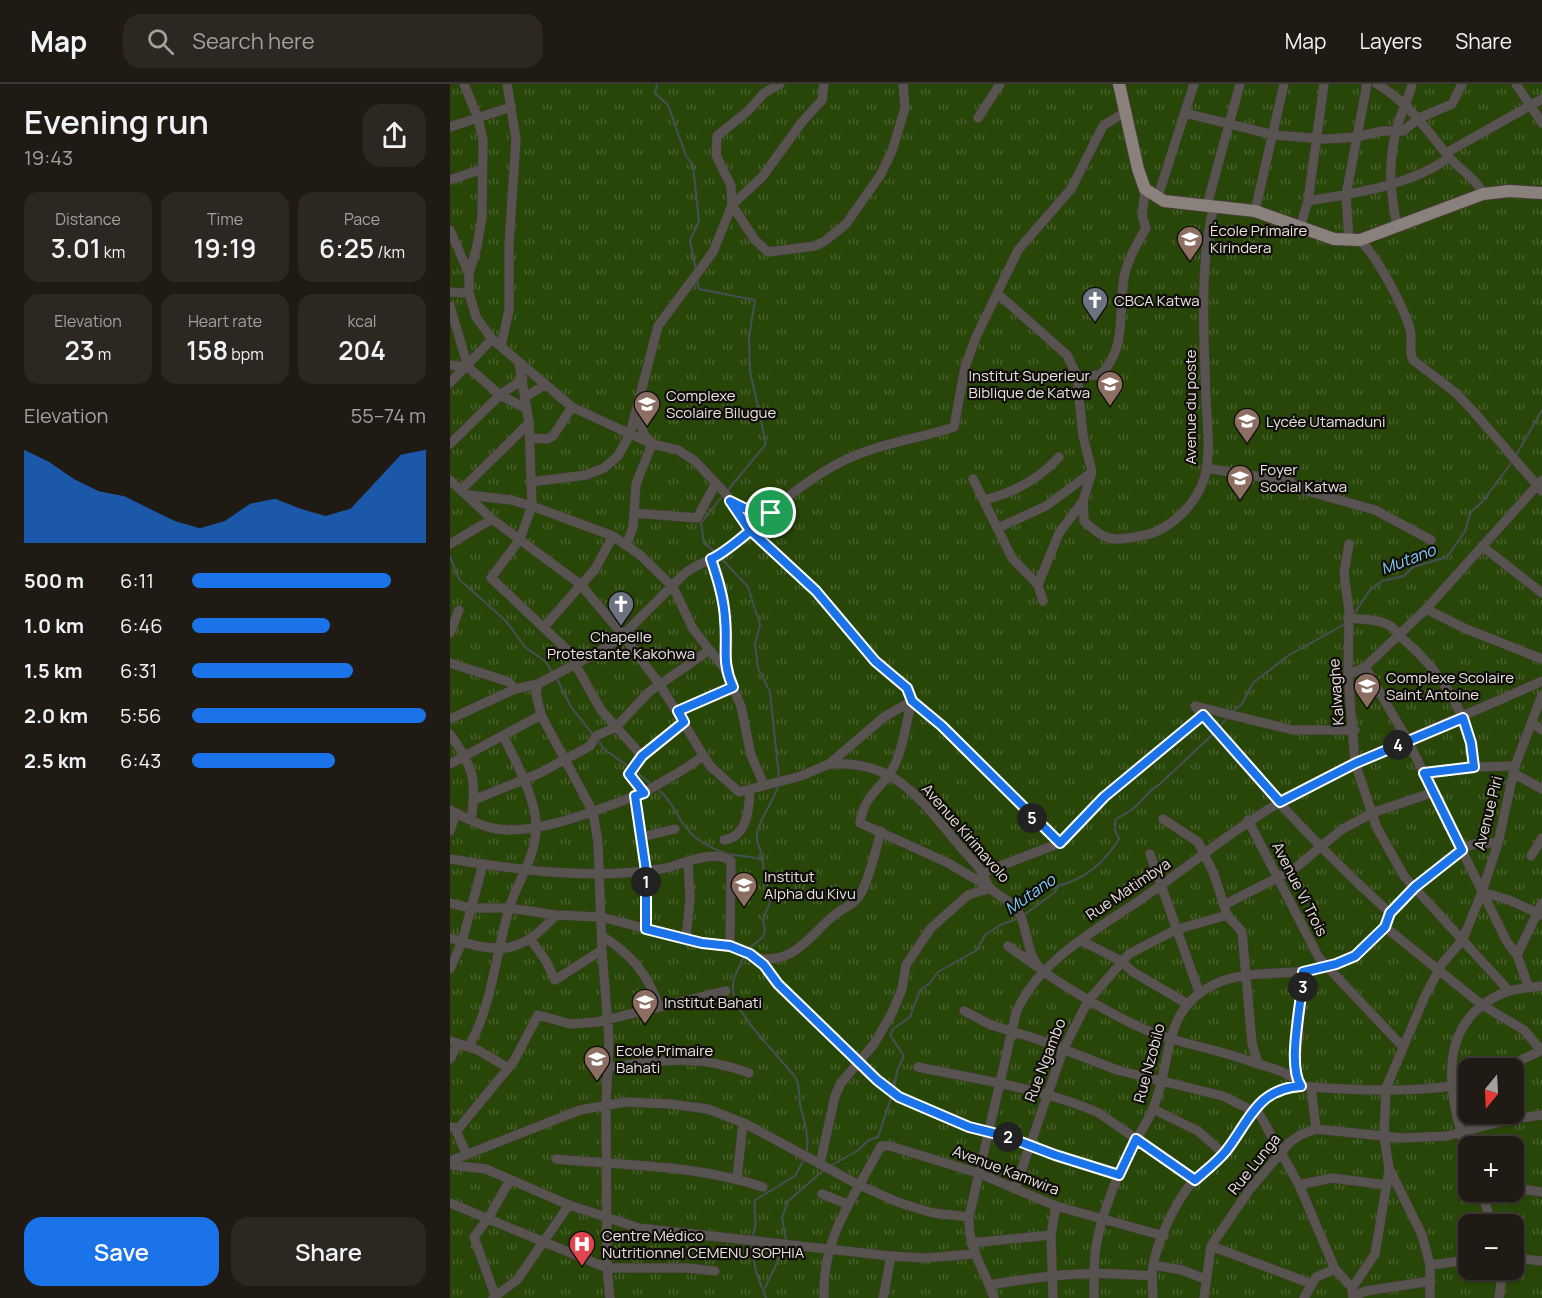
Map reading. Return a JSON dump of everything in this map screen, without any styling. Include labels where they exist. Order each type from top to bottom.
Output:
[{"type":"main road","points":[[1119,84],[1138,169],[1145,189],[1164,201],[1255,211],[1334,239],[1354,240],[1397,227],[1483,194],[1509,191],[1542,193]]},
{"type":"street","points":[[464,84],[478,118],[483,140],[482,217],[469,274],[469,293],[476,317],[492,339],[572,407],[652,444],[687,454],[717,484],[749,529],[816,591],[875,661],[907,688],[912,701],[942,726],[1060,843]]},
{"type":"street","points":[[501,346],[509,310],[509,245],[516,139],[507,84]]},
{"type":"street","points":[[780,84],[764,93],[749,110],[717,136],[716,154],[730,186],[732,205],[755,240],[768,252],[791,251],[825,241],[846,224],[880,174],[892,151],[893,142],[899,134],[905,108],[903,84]]},
{"type":"street","points":[[531,482],[574,478],[604,468],[618,456],[630,434],[658,326],[713,252],[732,205],[762,177],[802,122],[822,100],[824,84]]},
{"type":"street","points":[[978,118],[1000,84]]},
{"type":"street","points":[[1158,196],[1194,84]]},
{"type":"street","name":"Avenue du poste","points":[[1083,501],[1084,522],[1104,538],[1115,540],[1150,535],[1165,528],[1186,509],[1196,495],[1206,468],[1208,449],[1205,341],[1210,206],[1240,84]]},
{"type":"street","points":[[1255,211],[1284,84]]},
{"type":"street","points":[[1300,227],[1308,201],[1324,84]]},
{"type":"street","points":[[1348,675],[1365,667],[1426,609],[1540,485],[1456,393],[1413,360],[1410,352],[1410,330],[1404,314],[1378,264],[1354,240],[1346,195],[1367,84]]},
{"type":"street","points":[[1377,84],[1404,103],[1419,118],[1448,155],[1479,185],[1483,194]]},
{"type":"street","points":[[1397,227],[1389,184],[1389,162],[1395,133],[1412,84]]},
{"type":"street","points":[[1185,113],[1230,126],[1274,135],[1316,138],[1356,137],[1382,131],[1395,133],[1403,131],[1419,118],[1452,104],[1462,84]]},
{"type":"street","points":[[1516,84],[1542,123]]},
{"type":"street","points":[[1308,201],[1346,195],[1389,184],[1435,168],[1448,155],[1542,99]]},
{"type":"street","points":[[450,127],[511,107]]},
{"type":"street","points":[[450,718],[515,689],[538,684],[623,635],[695,565],[724,551],[796,492],[846,459],[895,441],[924,437],[954,427],[965,367],[976,337],[1018,250],[1071,189],[1103,126],[1125,112]]},
{"type":"street","points":[[450,180],[482,169]]},
{"type":"street","points":[[1077,376],[1100,375],[1117,354],[1125,273],[1133,250],[1146,228],[1142,216],[1145,189]]},
{"type":"street","points":[[450,230],[469,274]]},
{"type":"street","points":[[450,292],[469,293]]},
{"type":"street","points":[[998,294],[1067,355],[1077,376],[1083,435],[1092,472],[1083,501],[1059,533],[1038,585]]},
{"type":"street","points":[[450,306],[468,367],[501,395],[527,409]]},
{"type":"street","points":[[450,383],[468,367],[492,339]]},
{"type":"street","points":[[519,363],[529,423],[532,506],[520,539],[491,578],[577,663],[593,699],[642,756]]},
{"type":"street","points":[[450,365],[468,367]]},
{"type":"street","points":[[450,444],[501,395],[523,379]]},
{"type":"street","points":[[525,397],[545,385]]},
{"type":"street","points":[[530,438],[547,439],[553,436],[572,407]]},
{"type":"street","points":[[636,414],[645,436],[652,444]]},
{"type":"street","points":[[460,491],[529,423]]},
{"type":"street","points":[[627,544],[634,513],[636,484],[652,444]]},
{"type":"street","points":[[984,500],[1015,490],[1032,480],[1059,457]]},
{"type":"street","points":[[1206,468],[1291,482],[1295,487],[1375,510],[1431,540]]},
{"type":"street","points":[[998,528],[1046,506],[1092,472]]},
{"type":"street","points":[[973,479],[1012,558],[1038,585],[1043,601]]},
{"type":"street","points":[[450,480],[492,519],[581,585],[623,635],[660,685],[678,711],[703,756],[739,792],[779,782],[829,764],[884,717],[912,701]]},
{"type":"street","points":[[634,513],[697,518],[717,484]]},
{"type":"street","points":[[460,491],[532,506],[613,536],[627,544],[673,587],[693,629],[708,651],[724,668],[733,687],[741,706],[751,755],[764,785]]},
{"type":"street","points":[[728,498],[744,508],[771,513]]},
{"type":"street","points":[[450,544],[492,519]]},
{"type":"street","points":[[543,627],[595,569],[613,536]]},
{"type":"street","name":"Kalwaghe","points":[[1350,544],[1344,573],[1348,618],[1348,675],[1356,763],[1372,813],[1391,856],[1415,887],[1509,991]]},
{"type":"street","points":[[1482,546],[1542,593]]},
{"type":"street","points":[[713,558],[726,620],[724,668]]},
{"type":"street","points":[[1426,609],[1464,628],[1542,659]]},
{"type":"street","points":[[450,633],[459,610]]},
{"type":"street","points":[[1348,618],[1372,620],[1391,626],[1420,652],[1443,684],[1463,718],[1471,743],[1474,767]]},
{"type":"street","points":[[476,799],[565,761],[590,746],[596,736],[616,727],[637,703],[708,651]]},
{"type":"street","points":[[450,663],[509,682],[515,689]]},
{"type":"street","points":[[1365,667],[1408,741],[1482,892],[1517,955],[1529,988]]},
{"type":"street","name":"Rue Matimbya","points":[[994,1298],[973,1254],[969,1217],[1012,1032],[1023,995],[1042,970],[1097,927],[1161,885],[1248,820],[1356,763],[1463,718],[1542,681]]},
{"type":"street","points":[[538,684],[536,694],[540,715],[593,812],[598,843],[602,950],[608,1018],[606,1218],[610,1298]]},
{"type":"street","points":[[678,711],[733,687]]},
{"type":"street","name":"Avenue Piri","points":[[1386,1088],[1439,971],[1463,939],[1482,892],[1498,843],[1514,770],[1542,695]]},
{"type":"street","points":[[912,701],[897,762],[890,775],[866,800],[860,823],[948,863],[990,888]]},
{"type":"street","points":[[1354,730],[1293,730],[1195,706],[1321,847],[1390,913]]},
{"type":"street","points":[[450,764],[540,715]]},
{"type":"street","points":[[982,873],[1060,843],[1104,797],[1203,715]]},
{"type":"street","points":[[646,929],[646,871],[642,837],[646,791],[629,774],[642,756],[684,722]]},
{"type":"street","points":[[1532,723],[1542,730]]},
{"type":"street","points":[[450,734],[474,778],[476,799],[471,820]]},
{"type":"street","points":[[469,1046],[491,992],[509,908],[532,857],[536,825],[523,779],[503,736]]},
{"type":"street","points":[[450,831],[453,811],[471,820],[505,830],[558,823],[646,791],[679,775],[703,756]]},
{"type":"street","name":"Avenue Kirimavolo","points":[[829,764],[852,762],[876,768],[890,775],[921,799],[982,873],[990,888],[1011,902],[1020,915],[1025,938],[1042,970]]},
{"type":"street","points":[[1424,773],[1474,767],[1514,770],[1542,789]]},
{"type":"street","points":[[724,840],[737,835],[746,821],[750,790]]},
{"type":"street","points":[[1226,904],[1278,878],[1341,830],[1372,813],[1434,792]]},
{"type":"street","points":[[1163,819],[1198,842],[1226,904],[1227,915],[1242,932],[1252,1043],[1258,1064]]},
{"type":"street","name":"Avenue Vi Trois","points":[[1248,820],[1326,966],[1403,1047]]},
{"type":"street","points":[[642,837],[675,829]]},
{"type":"street","points":[[748,954],[775,959],[805,946],[837,913],[852,906],[869,875],[881,831]]},
{"type":"street","points":[[1531,856],[1542,838]]},
{"type":"street","name":"Rue Nzobilo","points":[[1094,1298],[1096,1251],[1104,1218],[1119,1175],[1153,1109],[1171,1038],[1186,1004],[1199,992],[1216,983],[1246,976],[1303,972],[1355,956],[1385,927],[1390,913],[1415,887],[1462,850],[1474,844],[1498,843]]},
{"type":"street","points":[[1150,854],[1175,930],[1199,992]]},
{"type":"street","points":[[450,859],[573,873],[598,873],[662,869],[688,861],[725,856],[731,861],[730,946]]},
{"type":"street","points":[[686,939],[690,899],[688,861]]},
{"type":"street","points":[[450,969],[462,942],[483,864]]},
{"type":"street","points":[[820,1164],[835,1096],[841,1083],[874,1044],[892,1013],[902,989],[906,965],[931,928],[968,895],[990,888]]},
{"type":"street","points":[[1482,892],[1509,900],[1540,914]]},
{"type":"street","points":[[450,903],[470,908],[509,908],[556,915],[601,917],[686,939],[730,946],[764,965],[778,984],[895,1094],[969,1127],[988,1131],[1119,1175]]},
{"type":"street","points":[[1517,955],[1540,914],[1542,903]]},
{"type":"street","points":[[450,938],[500,948],[520,946],[531,940],[556,915]]},
{"type":"street","name":"Rue Ngambo","points":[[1015,1189],[1063,1050],[1088,1001],[1120,961],[1145,945],[1175,930],[1227,915]]},
{"type":"street","points":[[1385,927],[1482,1005],[1524,1030],[1542,1050],[1524,1059]]},
{"type":"street","points":[[602,936],[623,949],[638,964],[659,1007]]},
{"type":"street","points":[[531,940],[546,961],[555,980],[602,950]]},
{"type":"street","points":[[1082,941],[1120,961],[1132,972],[1186,1004]]},
{"type":"street","points":[[1008,946],[1088,1001],[1146,1030],[1217,1049],[1302,1084]]},
{"type":"street","points":[[1303,972],[1302,1084],[1316,1129],[1417,1138],[1461,1133],[1507,1120],[1542,1115]]},
{"type":"street","points":[[1462,1136],[1450,1088],[1456,1042],[1466,1023],[1482,1005],[1509,991],[1542,986]]},
{"type":"street","points":[[453,1127],[459,1128],[508,1068],[520,1052],[538,1015],[570,1024],[597,1022],[726,991]]},
{"type":"street","points":[[964,1011],[1012,1032],[1127,1074],[1223,1096],[1255,1109],[1299,1185],[1335,1269],[1353,1294]]},
{"type":"street","points":[[450,1059],[454,1042],[469,1046],[508,1068]]},
{"type":"street","points":[[608,1067],[678,1058],[720,1064],[749,1073]]},
{"type":"street","points":[[918,1067],[1046,1094],[1099,1113],[1195,1180]]},
{"type":"street","points":[[1153,1298],[1153,1265],[1183,1195],[1195,1180],[1224,1154],[1255,1109],[1276,1090],[1302,1084],[1386,1088],[1450,1088],[1458,1085]]},
{"type":"street","points":[[1353,1294],[1375,1254],[1387,1185],[1389,1168],[1384,1136],[1386,1088]]},
{"type":"street","points":[[450,1163],[466,1153],[562,1115],[606,1104],[650,1102],[708,1109],[743,1123],[859,1185],[918,1209],[969,1217]]},
{"type":"street","points":[[1153,1109],[1198,1131],[1224,1154]]},
{"type":"street","points":[[737,1178],[743,1123]]},
{"type":"street","points":[[453,1127],[466,1153]]},
{"type":"street","name":"Rue Lunga","points":[[1204,1298],[1211,1246],[1250,1189],[1290,1142],[1316,1129]]},
{"type":"street","name":"Avenue Kamwira","points":[[859,1185],[880,1146],[890,1146],[978,1173],[1056,1206],[1164,1236]]},
{"type":"street","points":[[556,1159],[635,1163],[715,1173],[764,1186]]},
{"type":"street","points":[[450,1163],[486,1170],[569,1205],[639,1228],[762,1244],[830,1248],[891,1256],[926,1258],[973,1254]]},
{"type":"street","points":[[1389,1168],[1422,1235],[1430,1265],[1430,1298]]},
{"type":"street","points":[[1299,1185],[1332,1178],[1387,1185]]},
{"type":"street","points":[[510,1180],[489,1217],[474,1237],[495,1298],[508,1288],[546,1242],[569,1205]]},
{"type":"street","points":[[824,1298],[823,1276],[830,1248],[847,1204],[859,1185]]},
{"type":"street","points":[[1524,1189],[1542,1192]]},
{"type":"street","points":[[822,1194],[847,1204]]},
{"type":"street","points":[[450,1203],[489,1217],[607,1268],[687,1268],[715,1271]]},
{"type":"street","points":[[1053,1298],[1051,1235],[1056,1206]]},
{"type":"street","points":[[971,1244],[1051,1235]]},
{"type":"street","points":[[1211,1246],[1312,1284]]},
{"type":"street","points":[[883,1298],[891,1256]]},
{"type":"street","points":[[1524,1259],[1542,1261]]},
{"type":"street","points":[[1430,1265],[1458,1261]]},
{"type":"street","points":[[1153,1265],[1182,1270],[1205,1279]]},
{"type":"street","points":[[1305,1298],[1317,1277],[1335,1269]]},
{"type":"street","points":[[989,1285],[1052,1275],[1095,1272],[1152,1276]]},
{"type":"street","points":[[1499,1298],[1501,1280]]},
{"type":"street","points":[[1353,1294],[1431,1281]]},
{"type":"street","points":[[508,1288],[515,1298]]},
{"type":"green space","points":[[450,84],[1542,84],[1542,1298],[450,1298]]},
{"type":"waterway","points":[[657,84],[655,93],[668,105],[686,156],[693,165],[699,221],[690,241],[696,270]]},
{"type":"waterway","points":[[697,279],[699,289],[755,300],[749,337],[750,371],[766,444],[728,490]]},
{"type":"waterway","name":"Mutano","points":[[1515,457],[1542,410]]},
{"type":"waterway","name":"Mutano","points":[[1353,616],[1370,590],[1382,581],[1404,576],[1413,567],[1447,557],[1465,531],[1471,512],[1483,501],[1512,462]]},
{"type":"waterway","points":[[716,553],[704,543],[701,523],[724,494]]},
{"type":"waterway","points":[[450,557],[459,579],[506,621],[525,647],[546,662],[553,674]]},
{"type":"waterway","points":[[720,557],[748,587],[760,625],[755,644],[758,668],[770,692],[779,777]]},
{"type":"waterway","name":"Mutano","points":[[1232,712],[1242,704],[1253,683],[1289,655],[1345,624]]},
{"type":"waterway","points":[[557,679],[571,707],[594,736]]},
{"type":"waterway","name":"Mutano","points":[[1219,728],[1228,716]]},
{"type":"waterway","name":"Mutano","points":[[1024,915],[1055,892],[1058,886],[1077,879],[1101,862],[1119,839],[1115,830],[1115,820],[1133,809],[1215,732]]},
{"type":"waterway","points":[[598,740],[604,749],[629,767]]},
{"type":"waterway","points":[[634,770],[652,785]]},
{"type":"waterway","points":[[748,949],[763,937],[765,931],[763,920],[770,902],[757,834],[778,786]]},
{"type":"waterway","points":[[657,789],[668,799],[684,826],[699,840],[724,853],[762,860]]},
{"type":"waterway","name":"Mutano","points":[[894,1089],[897,1071],[904,1056],[890,1035],[893,1029],[910,1017],[920,990],[929,984],[938,972],[977,950],[985,935],[1000,925],[1020,918]]},
{"type":"waterway","points":[[745,954],[734,980],[735,999],[758,1035],[797,1080],[806,1131],[806,1154]]},
{"type":"waterway","name":"Mutano","points":[[830,1166],[857,1151],[869,1140],[878,1137],[892,1095]]},
{"type":"waterway","points":[[752,1238],[755,1200],[795,1176],[804,1159]]},
{"type":"waterway","name":"Mutano","points":[[786,1240],[782,1218],[788,1201],[825,1169]]},
{"type":"waterway","points":[[751,1243],[756,1272],[766,1298]]},
{"type":"waterway","name":"Mutano","points":[[765,1288],[785,1246]]},
{"type":"place","name":"École Primaire Kirindera","points":[[1190,262]]},
{"type":"place","name":"CBCA Katwa","points":[[1095,323]]},
{"type":"place","name":"Institut Superieur Biblique de Katwa","points":[[1110,407]]},
{"type":"place","name":"Complexe Scolaire Bilugue","points":[[647,427]]},
{"type":"place","name":"Lycée Utamaduni","points":[[1247,444]]},
{"type":"place","name":"Foyer Social Katwa","points":[[1240,501]]},
{"type":"place","name":"Chapelle Protestante Kakohwa","points":[[621,627]]},
{"type":"place","name":"Complexe Scolaire Saint Antoine","points":[[1367,709]]},
{"type":"place","name":"Institut Alpha du Kivu","points":[[744,908]]},
{"type":"place","name":"Institut Bahati","points":[[645,1025]]},
{"type":"place","name":"Ecole Primaire Bahati","points":[[597,1082]]},
{"type":"place","name":"Centre Médico Nutritionnel CEMENU SOPHIA","points":[[582,1267]]},
{"type":"route","points":[[771,513],[749,529],[724,551],[711,559],[723,597],[726,620],[726,665],[724,668],[733,687],[678,711],[684,722],[642,756],[629,774],[644,793],[635,796],[646,871],[646,929],[702,943],[730,946],[750,954],[764,965],[778,984],[860,1061],[877,1080],[899,1097],[969,1127],[1005,1136],[1119,1175],[1136,1139],[1195,1180],[1224,1154],[1253,1111],[1268,1095],[1284,1087],[1301,1086],[1295,1078],[1295,1062],[1303,997],[1303,972],[1317,970],[1355,956],[1385,927],[1390,913],[1415,887],[1462,850],[1424,773],[1474,767],[1474,754],[1463,718],[1356,763],[1280,802],[1203,715],[1163,751],[1104,797],[1060,843],[942,726],[912,701],[907,688],[875,661],[816,591],[749,529],[730,501],[760,513],[771,513]]}]
